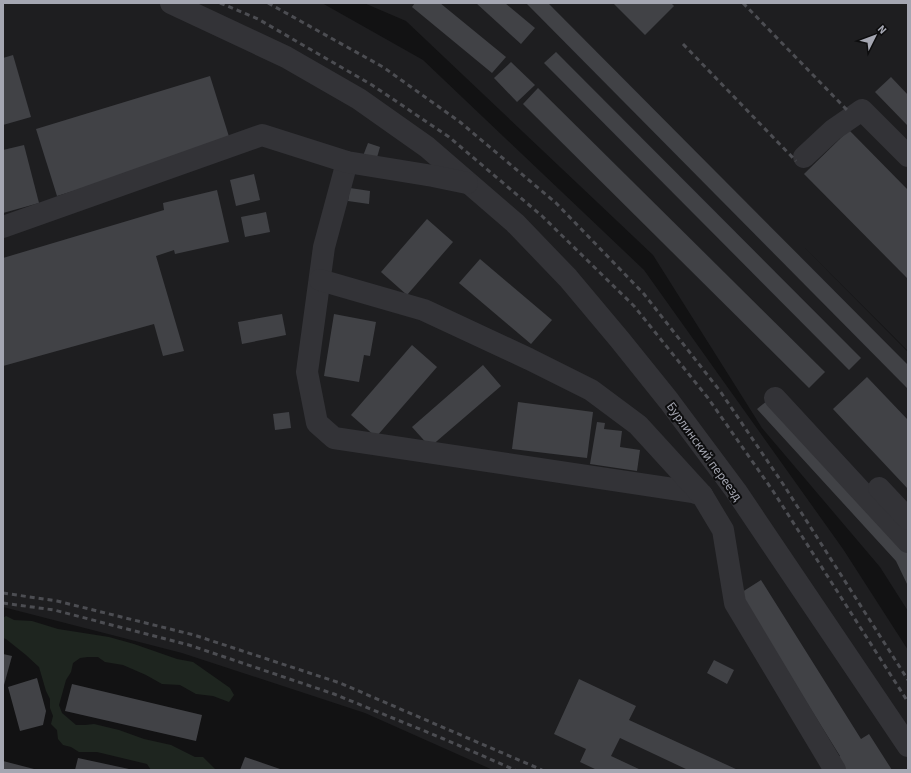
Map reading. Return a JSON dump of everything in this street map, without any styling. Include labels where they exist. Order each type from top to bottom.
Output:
[{"type":"lane","name":"Бурлинский переезд","points":[[171,3],[286,57],[359,100],[427,148],[515,223],[568,278],[669,401],[736,491],[908,746]]},
{"type":"lane","points":[[804,157],[832,130],[862,110],[908,156]]},
{"type":"lane","points":[[3,227],[262,135],[347,162],[468,183]]},
{"type":"lane","points":[[347,162],[324,247],[307,372],[317,423],[334,438],[693,492],[702,495]]},
{"type":"lane","points":[[320,280],[424,310],[530,359],[591,390],[638,426],[702,495],[723,530],[735,603],[835,770]]},
{"type":"lane","points":[[908,519],[778,392],[908,542]]},
{"type":"shaded area","points":[[3,3],[322,3],[423,60],[644,270],[843,549],[908,650],[908,770],[493,770],[365,713],[182,653],[3,607]]},
{"type":"shaded area","points":[[364,3],[908,3],[908,351],[799,242],[908,352],[908,611],[880,567],[762,428],[653,255],[406,21]]},
{"type":"shaded area","points":[[6,616],[14,620],[32,621],[58,629],[109,637],[177,659],[193,662],[230,688],[234,695],[229,702],[213,696],[196,694],[180,685],[162,684],[123,665],[105,662],[98,657],[88,657],[80,658],[73,663],[71,672],[66,680],[59,705],[62,713],[76,725],[94,724],[119,730],[144,739],[171,745],[195,757],[203,757],[216,770],[151,770],[147,764],[97,752],[79,752],[71,747],[63,745],[58,739],[57,730],[51,724],[53,716],[50,708],[50,699],[39,667],[3,638],[3,618]]},
{"type":"building","points":[[415,3],[440,3],[506,57],[492,73],[412,7]]},
{"type":"building","points":[[476,3],[505,3],[535,28],[521,44]]},
{"type":"building","points":[[526,3],[548,3],[908,365],[908,389]]},
{"type":"building","points":[[613,3],[671,3],[674,6],[645,35]]},
{"type":"building","points":[[556,52],[861,358],[849,370],[544,63]]},
{"type":"building","points":[[13,55],[31,117],[3,125],[3,58]]},
{"type":"building","points":[[511,62],[535,85],[517,102],[494,78]]},
{"type":"building","points":[[210,76],[231,143],[57,196],[36,129]]},
{"type":"building","points":[[891,77],[908,95],[908,126],[875,92]]},
{"type":"building","points":[[538,88],[825,372],[809,388],[523,104]]},
{"type":"building","points":[[849,130],[908,190],[908,279],[804,174]]},
{"type":"building","points":[[368,143],[380,147],[376,161],[363,156]]},
{"type":"building","points":[[24,145],[39,203],[3,213],[3,150]]},
{"type":"building","points":[[254,174],[260,200],[236,206],[230,180]]},
{"type":"building","points":[[350,188],[370,191],[369,204],[348,201]]},
{"type":"building","points":[[217,190],[229,242],[175,254],[174,250],[156,256],[184,351],[163,356],[154,324],[3,366],[3,258],[164,210],[163,203]]},
{"type":"building","points":[[266,212],[270,232],[245,237],[241,217]]},
{"type":"building","points":[[427,219],[453,242],[407,295],[381,272]]},
{"type":"building","points":[[480,259],[552,320],[531,344],[459,283]]},
{"type":"building","points":[[282,314],[286,335],[242,344],[238,322]]},
{"type":"building","points":[[334,314],[376,322],[370,356],[364,355],[359,382],[324,376]]},
{"type":"building","points":[[412,345],[437,367],[376,437],[351,415]]},
{"type":"building","points":[[483,365],[501,386],[430,447],[412,427]]},
{"type":"building","points":[[867,377],[908,420],[908,489],[833,409]]},
{"type":"building","points":[[768,400],[908,551],[908,586],[896,561],[757,409]]},
{"type":"building","points":[[518,402],[593,412],[587,458],[512,449]]},
{"type":"building","points":[[289,412],[291,428],[275,430],[273,414]]},
{"type":"building","points":[[597,422],[605,423],[604,429],[622,431],[620,447],[640,450],[637,471],[590,464]]},
{"type":"building","points":[[761,580],[861,739],[869,734],[892,770],[846,770],[838,757],[840,756],[739,594]]},
{"type":"building","points":[[3,654],[12,656],[4,685],[3,685]]},
{"type":"building","points":[[714,660],[734,670],[727,684],[707,673]]},
{"type":"building","points":[[37,678],[46,711],[43,725],[20,731],[8,687]]},
{"type":"building","points":[[579,679],[636,706],[629,720],[738,770],[688,770],[620,738],[611,756],[641,770],[597,770],[580,762],[586,749],[554,734]]},
{"type":"building","points":[[72,684],[202,715],[196,741],[65,711]]},
{"type":"building","points":[[245,757],[283,770],[240,770]]},
{"type":"building","points":[[78,758],[129,769],[75,770]]},
{"type":"building","points":[[3,761],[34,769],[34,770],[3,770]]},
{"type":"railway","points":[[220,3],[258,19],[372,85],[449,137],[542,216],[634,306],[708,398],[773,491],[908,702]]},
{"type":"railway","points":[[268,3],[383,67],[460,122],[556,203],[644,294],[720,391],[783,484],[908,680]]},
{"type":"railway","points":[[743,3],[848,111]]},
{"type":"railway","points":[[683,44],[796,161]]},
{"type":"railway","points":[[3,593],[57,601],[194,635],[340,683],[542,770]]},
{"type":"railway","points":[[3,603],[54,610],[189,645],[334,694],[515,770]]}]
